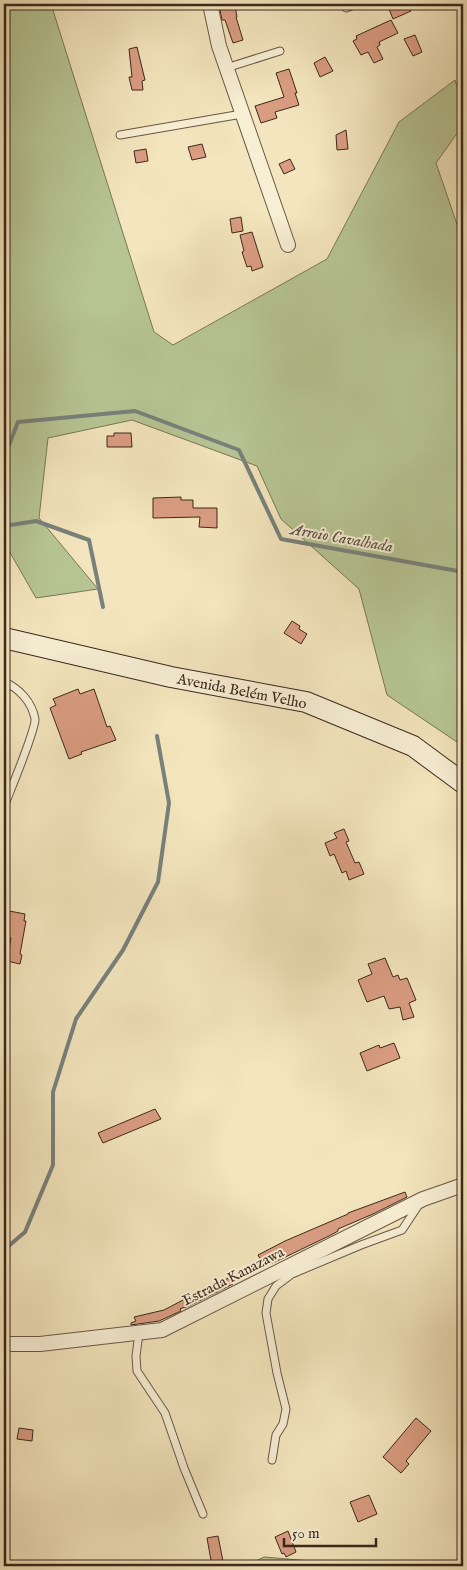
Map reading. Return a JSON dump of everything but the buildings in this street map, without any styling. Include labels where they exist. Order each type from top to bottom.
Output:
[{"type":"main road","name":"Avenida Belém Velho","points":[[4,638],[171,677],[306,702],[413,746],[463,783]]},
{"type":"street","points":[[210,4],[226,68],[288,245]]},
{"type":"street","name":"Estrada Kanazawa","points":[[4,1344],[40,1344],[162,1330],[423,1199],[463,1185]]},
{"type":"lane","points":[[346,8],[357,4]]},
{"type":"lane","points":[[226,68],[280,51]]},
{"type":"lane","points":[[120,135],[242,114]]},
{"type":"lane","points":[[4,682],[21,692],[29,704],[35,721],[4,807]]},
{"type":"lane","points":[[272,1460],[276,1436],[283,1424],[286,1409],[276,1373],[266,1312],[268,1299],[276,1286],[292,1274],[402,1230],[423,1199]]},
{"type":"lane","points":[[139,1333],[136,1356],[137,1371],[165,1413],[184,1468],[203,1514]]},
{"type":"green space","points":[[4,4],[51,4],[154,332],[173,345],[327,259],[399,122],[455,80],[463,108],[463,125],[436,163],[463,242],[463,746],[387,695],[359,589],[281,519],[257,466],[132,420],[48,438],[39,518],[98,589],[36,598],[4,542]]},
{"type":"green space","points":[[264,1557],[370,1566],[246,1566]]},
{"type":"waterway","name":"Arroio Cavalhada","points":[[4,458],[18,422],[135,411],[239,450],[281,539],[463,572]]},
{"type":"waterway","points":[[4,526],[36,521],[89,540],[103,607]]},
{"type":"waterway","points":[[4,1250],[25,1232],[53,1165],[53,1092],[76,1019],[123,950],[158,882],[169,803],[157,736]]}]
